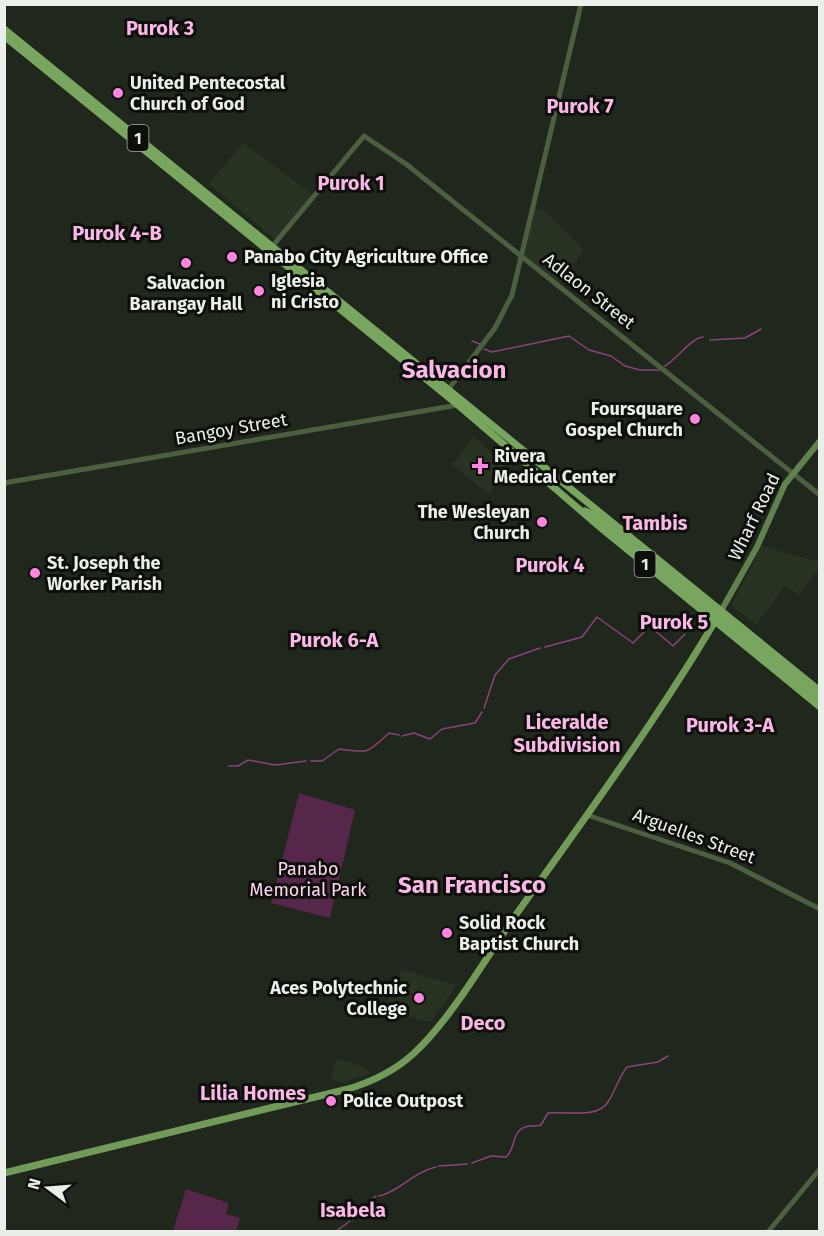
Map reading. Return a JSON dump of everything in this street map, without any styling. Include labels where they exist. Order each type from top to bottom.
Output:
[{"type":"highway","name":"1","points":[[4,29],[159,159]]},
{"type":"highway","name":"1","points":[[4,36],[459,403],[523,456],[575,506],[819,707]]},
{"type":"highway","name":"1","points":[[523,456],[582,497],[819,691]]},
{"type":"highway","name":"1","points":[[582,497],[596,516]]},
{"type":"highway","name":"1","points":[[575,506],[596,516],[819,699]]},
{"type":"main road","name":"Wharf Road","points":[[722,611],[753,557],[781,492],[792,473],[819,441]]},
{"type":"main road","points":[[4,1173],[348,1089],[386,1073],[412,1055],[445,1016],[587,815],[722,611]]},
{"type":"street","points":[[446,393],[479,352],[504,313],[522,257],[581,4]]},
{"type":"street","name":"Adlaon Street","points":[[270,249],[364,136],[406,164],[819,495]]},
{"type":"street","name":"Bangoy Street","points":[[4,483],[459,403]]},
{"type":"street","name":"Arguelles Street","points":[[587,815],[730,863],[819,909]]},
{"type":"street","points":[[768,1232],[819,1169]]},
{"type":"shaded area","points":[[243,143],[311,193],[310,199],[275,239],[209,184]]},
{"type":"shaded area","points":[[535,208],[543,210],[583,249],[568,275],[560,283],[556,283],[524,255]]},
{"type":"shaded area","name":"Rivera Medical Center","points":[[474,437],[508,468],[489,494],[452,465]]},
{"type":"shaded area","points":[[762,546],[819,562],[819,568],[798,595],[785,585],[756,625],[731,606]]},
{"type":"shaded area","name":"Aces Polytechnic College","points":[[402,970],[457,985],[430,1022],[384,1010]]},
{"type":"shaded area","points":[[337,1059],[361,1066],[371,1073],[342,1083],[331,1080]]},
{"type":"green space","name":"Panabo Memorial Park","points":[[299,793],[355,810],[330,918],[271,903]]},
{"type":"green space","points":[[186,1189],[229,1203],[226,1214],[240,1218],[236,1231],[173,1231]]},
{"type":"waterway","points":[[710,340],[745,338],[761,329]]},
{"type":"waterway","points":[[484,349],[492,352],[569,336],[589,350],[611,356],[625,366],[640,370],[659,370]]},
{"type":"waterway","points":[[665,366],[694,341],[703,337]]},
{"type":"waterway","points":[[472,341],[480,344]]},
{"type":"waterway","points":[[545,647],[582,637],[597,617],[633,643],[646,630]]},
{"type":"waterway","points":[[653,629],[673,646],[685,634]]},
{"type":"waterway","points":[[484,708],[495,675],[509,659],[540,648]]},
{"type":"waterway","points":[[402,736],[414,733],[430,739],[442,729],[475,723],[482,712]]},
{"type":"waterway","points":[[311,761],[322,761],[339,749],[367,750],[389,733],[399,735]]},
{"type":"waterway","points":[[229,766],[238,766],[248,760],[275,765],[306,761]]},
{"type":"waterway","points":[[472,1163],[491,1156],[506,1157],[521,1129],[541,1125],[548,1113],[597,1111],[611,1098],[627,1067],[658,1062],[668,1056]]},
{"type":"waterway","points":[[439,1166],[467,1164]]},
{"type":"waterway","points":[[379,1196],[420,1173],[436,1167]]},
{"type":"waterway","points":[[368,1203],[376,1196]]},
{"type":"waterway","points":[[353,1220],[366,1206]]},
{"type":"waterway","points":[[335,1232],[350,1221]]},
{"type":"place","name":"United Pentecostal Church of God","points":[[118,93]]},
{"type":"place","name":"Panabo City Agriculture Office","points":[[232,257]]},
{"type":"place","name":"Salvacion Barangay Hall","points":[[186,263]]},
{"type":"place","name":"Iglesia ni Cristo","points":[[259,291]]},
{"type":"place","name":"Foursquare Gospel Church","points":[[695,419]]},
{"type":"place","name":"Rivera Medical Center","points":[[480,466]]},
{"type":"place","name":"The Wesleyan Church","points":[[542,522]]},
{"type":"place","name":"St. Joseph the Worker Parish","points":[[35,573]]},
{"type":"place","name":"Solid Rock Baptist Church","points":[[447,933]]},
{"type":"place","name":"Aces Polytechnic College","points":[[419,998]]},
{"type":"place","name":"Police Outpost","points":[[331,1101]]},
{"type":"district","name":"Purok 3","points":[[160,28]]},
{"type":"district","name":"Purok 7","points":[[580,106]]},
{"type":"district","name":"Purok 1","points":[[351,183]]},
{"type":"district","name":"Purok 4-B","points":[[117,233]]},
{"type":"district","name":"Salvacion","points":[[454,370]]},
{"type":"district","name":"Tambis","points":[[655,523]]},
{"type":"district","name":"Purok 4","points":[[550,565]]},
{"type":"district","name":"Purok 5","points":[[674,622]]},
{"type":"district","name":"Purok 6-A","points":[[334,640]]},
{"type":"district","name":"Purok 3-A","points":[[730,725]]},
{"type":"district","name":"Liceralde Subdivision","points":[[567,734]]},
{"type":"district","name":"San Francisco","points":[[472,885]]},
{"type":"district","name":"Deco","points":[[483,1023]]},
{"type":"district","name":"Lilia Homes","points":[[253,1093]]},
{"type":"district","name":"Isabela","points":[[353,1210]]}]
